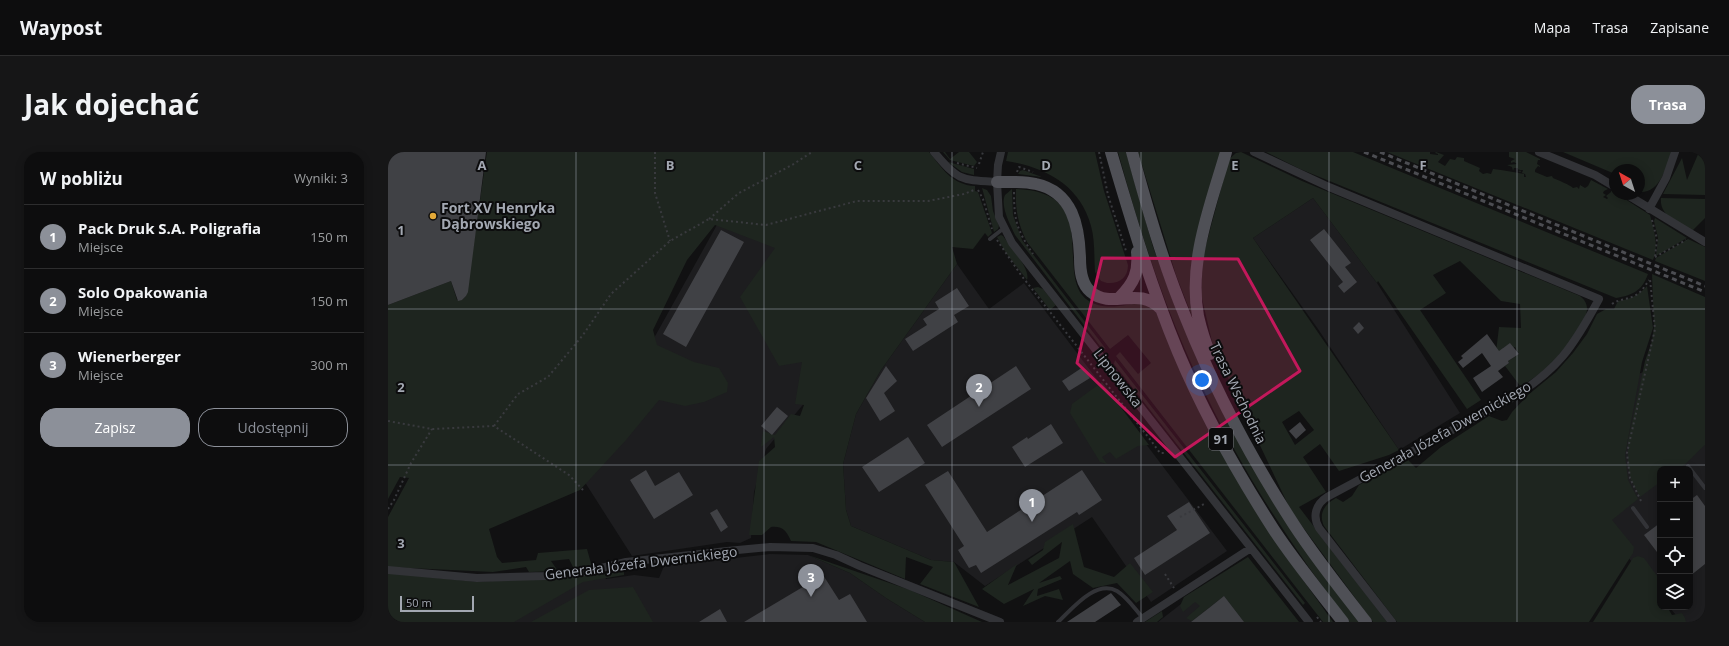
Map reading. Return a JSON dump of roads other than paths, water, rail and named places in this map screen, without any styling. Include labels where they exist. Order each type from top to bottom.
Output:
[{"type":"main road","name":"91","points":[[1111,152],[1135,235],[1161,308],[1188,372],[1234,464],[1274,530],[1343,622]]},
{"type":"main road","name":"Trasa Wschodnia","points":[[1132,152],[1160,246],[1185,316],[1213,379],[1257,464],[1290,519],[1366,622]]},
{"type":"main road","points":[[1213,379],[1210,356],[1198,316],[1195,285],[1200,248],[1226,152]]},
{"type":"main road","points":[[997,182],[1036,184],[1045,186],[1061,198],[1072,212],[1078,227],[1083,281],[1089,290],[1099,297],[1106,299],[1144,298],[1154,302],[1161,308]]},
{"type":"main road","points":[[1120,298],[1133,283],[1137,272],[1138,261],[1135,235]]},
{"type":"street","points":[[934,152],[946,166],[959,177],[968,180],[997,182]]},
{"type":"street","name":"Lipnowska","points":[[1001,152],[998,165],[997,182],[999,217],[1012,243],[1309,622]]},
{"type":"street","name":"Generała Józefa Dwernickiego","points":[[1254,152],[1330,187],[1599,299],[1582,331],[1568,352],[1540,379],[1510,399],[1327,497],[1319,504],[1315,518],[1319,528],[1392,622]]},
{"type":"street","points":[[1539,152],[1595,175],[1609,183]]},
{"type":"street","points":[[1649,209],[1666,178],[1676,152]]},
{"type":"street","points":[[1635,200],[1705,242]]},
{"type":"street","name":"Generała Józefa Dwernickiego","points":[[388,570],[477,578],[545,576],[585,572],[626,562],[727,551],[770,547],[813,548],[836,555],[1000,622]]},
{"type":"street","points":[[1140,620],[1251,548]]},
{"type":"lane","points":[[990,239],[1004,228]]},
{"type":"lane","points":[[1693,472],[1705,488]]},
{"type":"lane","points":[[1633,508],[1647,527]]},
{"type":"lane","points":[[1058,622],[1093,591],[1100,588],[1115,590],[1121,594],[1140,620]]},
{"type":"railway","points":[[1364,152],[1705,292]]},
{"type":"railway","points":[[1380,152],[1705,286]]},
{"type":"place","name":"Fort XV Henryka Dąbrowskiego","points":[[433,216]]},
{"type":"place","name":"Solo Opakowania","points":[[979,407]]},
{"type":"place","name":"Pack Druk S.A. Poligrafia","points":[[1032,522]]},
{"type":"place","name":"Wienerberger","points":[[811,597]]}]
